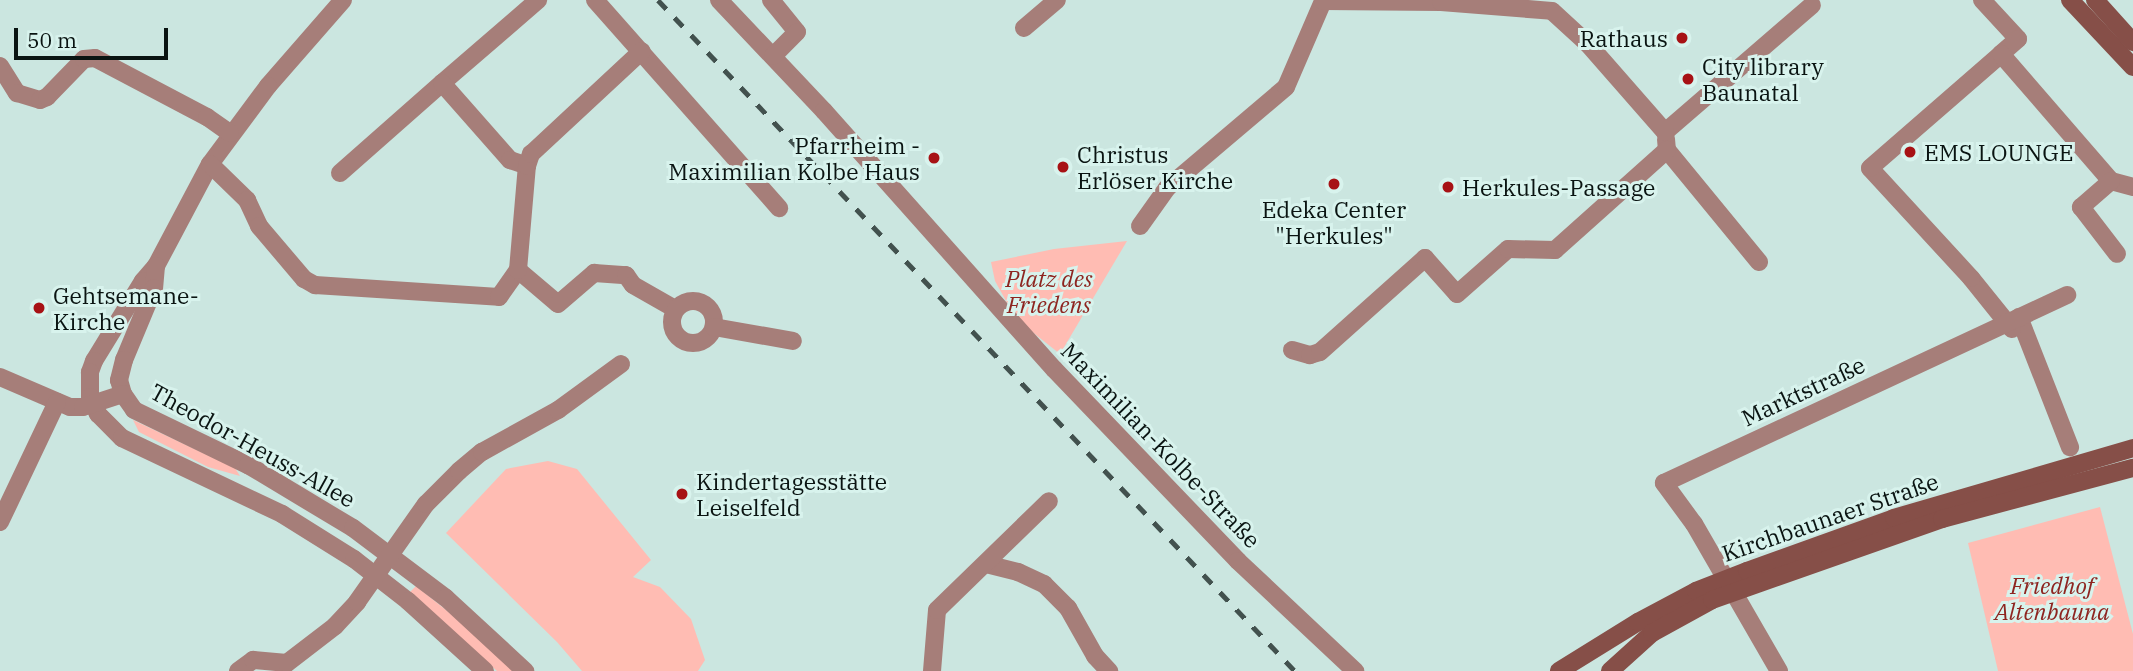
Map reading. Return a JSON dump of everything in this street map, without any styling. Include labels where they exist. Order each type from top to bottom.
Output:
[{"type":"street","points":[[93,404],[89,386],[94,361],[143,281],[156,266],[210,164],[230,133],[289,60],[343,0]]},
{"type":"street","points":[[340,173],[538,0]]},
{"type":"street","points":[[595,0],[779,208]]},
{"type":"street","name":"Maximilian-Kolbe-Straße","points":[[719,0],[773,55],[1063,379],[1238,561],[1355,671]]},
{"type":"street","points":[[771,0],[797,32],[773,55]]},
{"type":"street","points":[[1024,28],[1057,0]]},
{"type":"street","points":[[1314,0],[1441,2],[1552,11],[1588,44],[1665,132],[1667,150],[1759,262]]},
{"type":"street","points":[[1982,0],[2018,40],[1870,168],[2013,323],[2070,447]]},
{"type":"street","points":[[2070,0],[2133,67]]},
{"type":"street","points":[[2095,0],[2133,41]]},
{"type":"street","points":[[1140,226],[1167,188],[1286,87],[1322,1]]},
{"type":"street","points":[[1665,132],[1812,5]]},
{"type":"street","points":[[210,164],[247,200],[259,226],[295,268],[315,285],[499,297],[518,264],[527,166],[540,143],[642,51]]},
{"type":"street","points":[[2001,54],[2111,181],[2133,187]]},
{"type":"street","points":[[0,66],[17,93],[40,100],[47,97],[84,59],[95,58],[208,117],[230,133]]},
{"type":"street","points":[[442,83],[510,160],[527,166]]},
{"type":"street","points":[[1292,350],[1310,355],[1320,352],[1425,258],[1457,294],[1508,249],[1555,250],[1667,150]]},
{"type":"street","points":[[2111,181],[2081,207],[2117,254]]},
{"type":"street","points":[[518,264],[558,304],[594,273],[626,275],[633,285],[675,309]]},
{"type":"street","points":[[123,394],[120,372],[154,288],[156,266]]},
{"type":"street","name":"Marktstraße","points":[[1730,586],[1694,524],[1664,483],[1973,339],[2013,323],[2067,295]]},
{"type":"street","points":[[691,301],[703,303],[712,313],[714,327],[701,342],[681,340],[671,324],[675,309],[691,301]]},
{"type":"street","points":[[714,327],[793,341]]},
{"type":"street","points":[[237,671],[253,660],[287,663],[348,614],[426,504],[482,452],[558,410],[621,364]]},
{"type":"street","name":"Theodor-Heuss-Allee","points":[[0,377],[70,407],[93,404],[123,394],[134,410],[294,490],[389,554],[446,598],[525,671]]},
{"type":"street","points":[[0,522],[57,402]]},
{"type":"street","name":"Theodor-Heuss-Allee","points":[[93,404],[108,426],[122,438],[282,514],[329,541],[375,575],[485,671]]},
{"type":"street","name":"Kirchbaunaer Straße","points":[[1559,671],[1638,622],[1894,517],[2133,448]]},
{"type":"street","name":"Kirchbaunaer Straße","points":[[1611,671],[1669,621],[1730,586],[1942,519],[2133,468]]},
{"type":"street","points":[[932,671],[937,610],[948,596],[986,564],[1049,501]]},
{"type":"street","points":[[986,564],[1018,572],[1044,584],[1068,608],[1095,656],[1109,671]]},
{"type":"street","points":[[1730,586],[1779,671]]},
{"type":"green space","name":"Platz des Friedens","points":[[1127,241],[1060,354],[1016,319],[995,281],[991,262],[1054,249]]},
{"type":"green space","points":[[133,420],[235,468],[240,476],[208,467],[139,432]]},
{"type":"green space","points":[[548,461],[577,469],[651,560],[633,577],[660,587],[691,619],[705,660],[698,671],[582,671],[557,642],[446,533],[506,469]]},
{"type":"green space","name":"Friedhof Altenbauna","points":[[2100,507],[2133,634],[2133,671],[1998,671],[1968,543]]},
{"type":"green space","points":[[416,586],[514,671],[497,671],[409,593]]},
{"type":"railway","points":[[658,0],[1295,671]]},
{"type":"place","name":"Rathaus","points":[[1682,38]]},
{"type":"place","name":"City library Baunatal","points":[[1688,79]]},
{"type":"place","name":"EMS LOUNGE","points":[[1910,152]]},
{"type":"place","name":"Pfarrheim - Maximilian Kolbe Haus","points":[[934,158]]},
{"type":"place","name":"Christus Erlöser Kirche","points":[[1063,167]]},
{"type":"place","name":"Edeka Center \"Herkules\"","points":[[1334,184]]},
{"type":"place","name":"Herkules-Passage","points":[[1448,187]]},
{"type":"place","name":"Gehtsemane- Kirche","points":[[39,308]]},
{"type":"place","name":"Kindertagesstätte Leiselfeld","points":[[682,494]]}]
